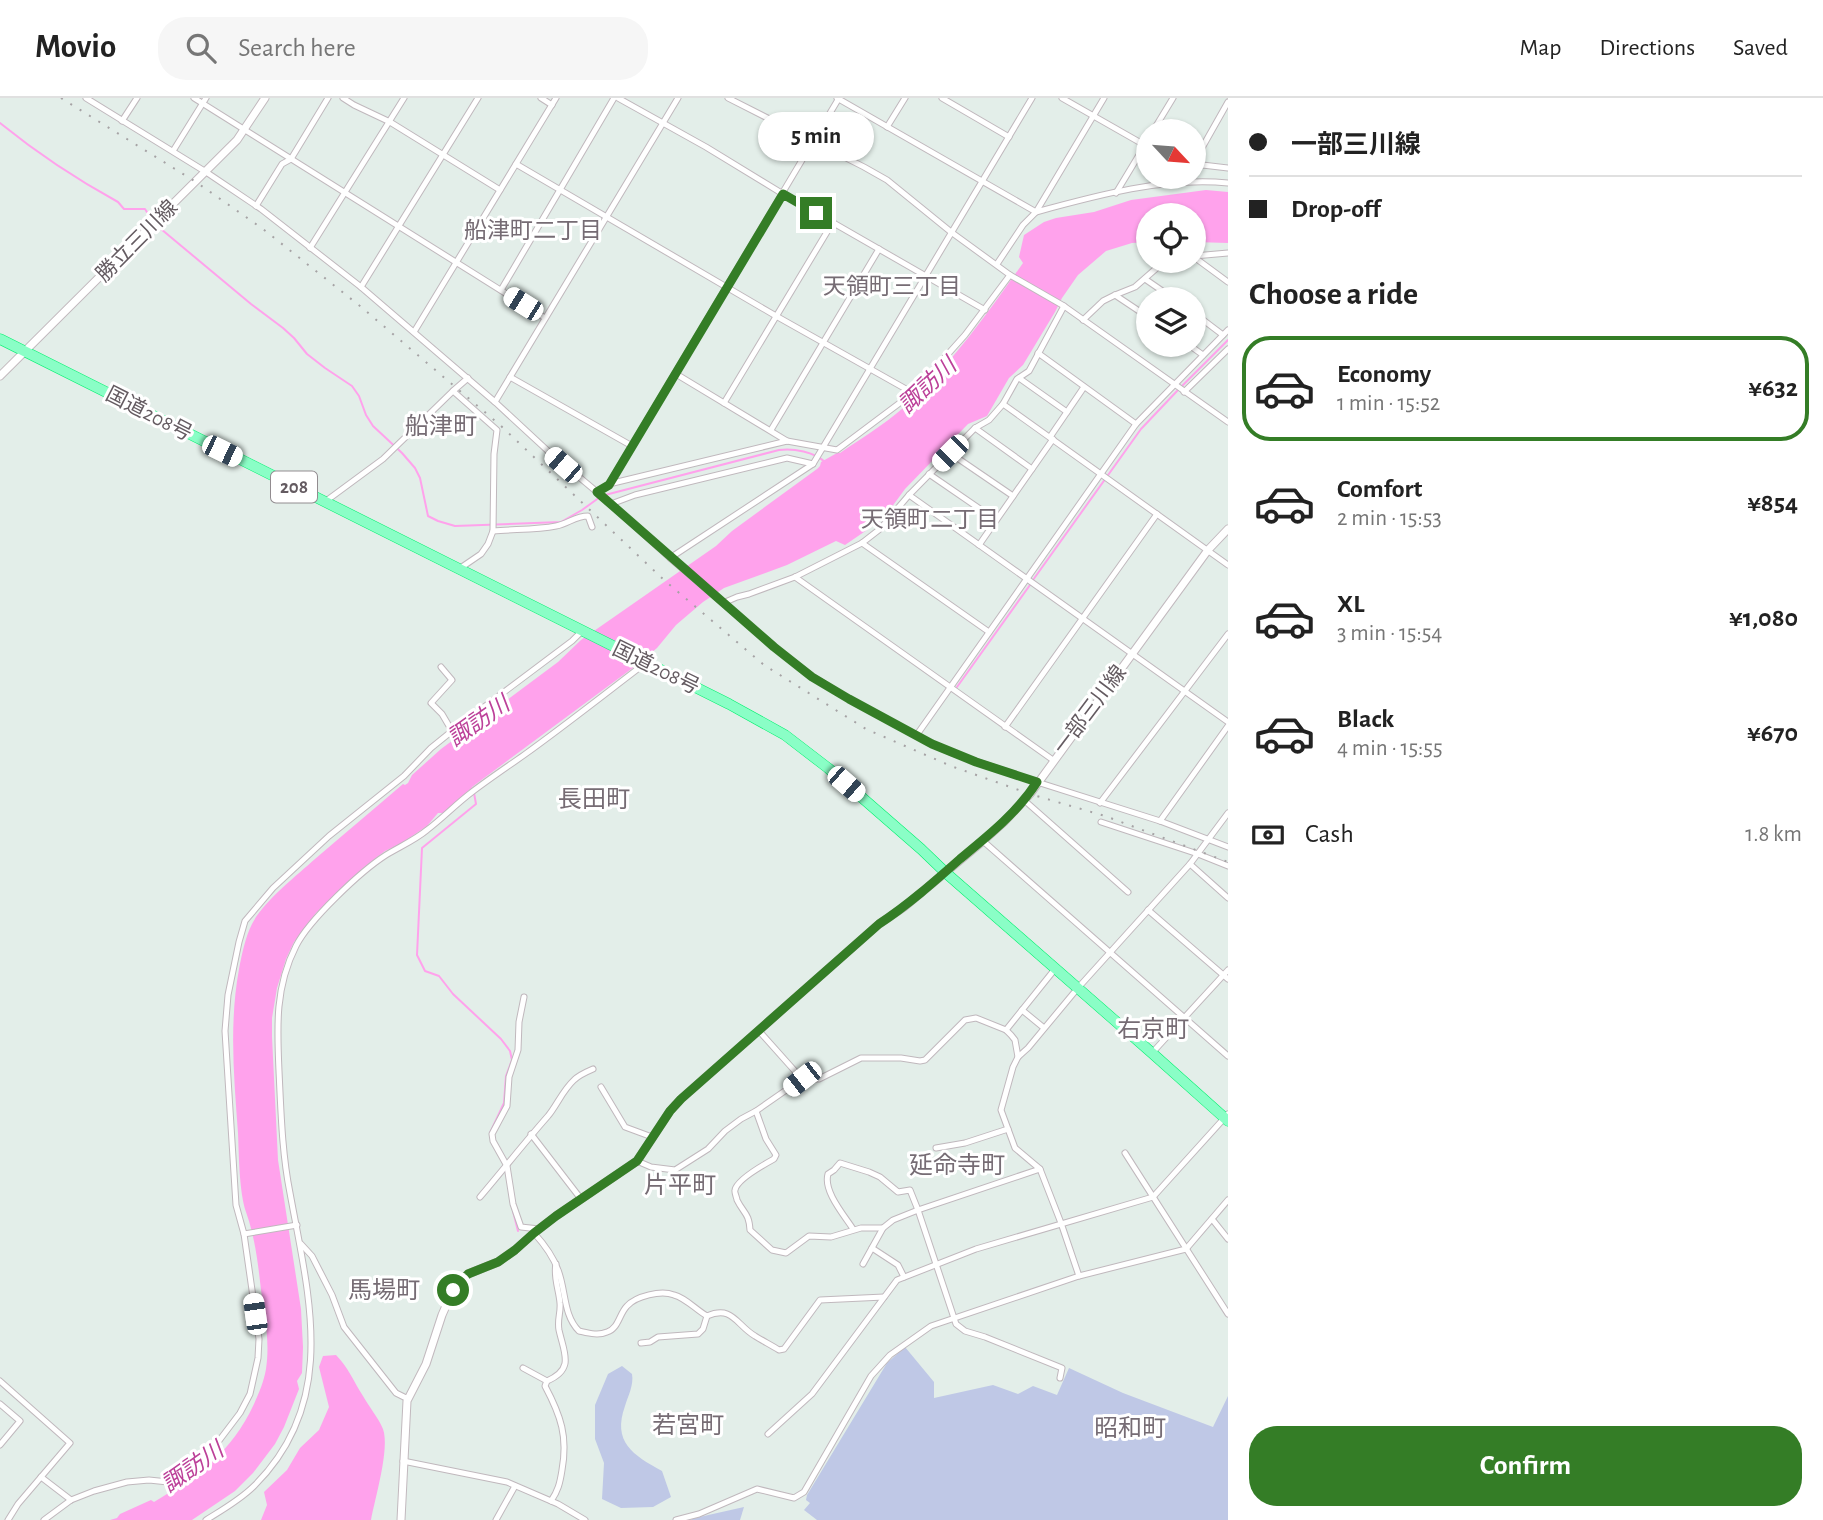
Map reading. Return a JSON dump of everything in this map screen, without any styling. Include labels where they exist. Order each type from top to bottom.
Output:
[{"type":"highway","name":"国道208号","points":[[0,339],[729,704],[785,735],[828,768],[1077,989],[1227,1117]]},
{"type":"main road","name":"勝立三川線","points":[[0,376],[237,140],[265,98]]},
{"type":"main road","name":"一部三川線","points":[[401,1520],[408,1399],[426,1364],[453,1290],[468,1274],[498,1262],[537,1231],[637,1161],[681,1099],[879,924],[904,908],[1004,822],[1024,800],[1208,550],[1228,529]]},
{"type":"street","points":[[86,98],[256,206],[361,287],[468,378],[670,558],[812,677],[916,736],[952,753],[1160,821],[1228,847]]},
{"type":"street","points":[[122,121],[137,98]]},
{"type":"street","points":[[194,98],[204,101],[245,130],[545,318]]},
{"type":"street","points":[[256,206],[282,164],[291,159],[328,98]]},
{"type":"street","points":[[343,98],[390,122],[500,190]]},
{"type":"street","points":[[310,248],[404,98]]},
{"type":"street","points":[[361,287],[478,98]]},
{"type":"street","points":[[541,98],[552,104]]},
{"type":"street","points":[[414,332],[556,98]]},
{"type":"street","points":[[501,290],[616,98],[706,147],[985,310]]},
{"type":"street","points":[[495,402],[678,98]]},
{"type":"street","points":[[728,98],[887,180],[1010,275],[1062,305],[1228,422]]},
{"type":"street","points":[[609,485],[838,98],[1036,212],[1136,189]]},
{"type":"street","points":[[887,127],[905,98]]},
{"type":"street","points":[[942,98],[1009,137]]},
{"type":"street","points":[[670,558],[813,464],[1032,98]]},
{"type":"street","points":[[1062,98],[1136,138]]},
{"type":"street","points":[[997,264],[1023,225],[1036,212],[1104,98]]},
{"type":"street","points":[[1160,119],[1173,98]]},
{"type":"street","points":[[173,151],[204,101]]},
{"type":"street","points":[[1206,142],[1227,104]]},
{"type":"street","points":[[1116,193],[1136,161]]},
{"type":"street","points":[[516,163],[776,316],[914,393]]},
{"type":"street","points":[[1206,165],[1228,168]]},
{"type":"street","points":[[1206,181],[1228,183]]},
{"type":"street","points":[[724,403],[833,222]]},
{"type":"street","points":[[771,430],[879,249]]},
{"type":"street","points":[[1206,256],[1228,253]]},
{"type":"street","points":[[1206,266],[1228,282]]},
{"type":"street","points":[[1083,320],[1103,301],[1135,287],[1152,273]]},
{"type":"street","points":[[676,374],[788,441],[837,450],[914,393],[965,335],[1010,275]]},
{"type":"street","points":[[1145,279],[1157,287]]},
{"type":"street","points":[[1115,295],[1136,309]]},
{"type":"street","points":[[723,603],[795,577],[862,543],[880,529],[929,474],[1003,404],[1019,378],[1029,371],[1062,305]]},
{"type":"street","points":[[1206,320],[1226,332],[1206,352]]},
{"type":"street","points":[[1184,392],[1228,349]]},
{"type":"street","points":[[1038,354],[1136,424]]},
{"type":"street","points":[[916,736],[1136,424],[1201,357]]},
{"type":"street","points":[[510,377],[632,446]]},
{"type":"street","points":[[325,502],[383,459],[468,378]]},
{"type":"street","points":[[1019,378],[1067,412]]},
{"type":"street","points":[[979,545],[1084,387]]},
{"type":"street","points":[[453,391],[497,430],[493,531],[481,554],[459,569]]},
{"type":"street","points":[[1003,404],[1228,565]]},
{"type":"street","points":[[975,428],[1032,469]]},
{"type":"street","points":[[597,492],[609,485],[788,441]]},
{"type":"street","points":[[950,453],[1013,496]]},
{"type":"street","points":[[611,505],[635,495],[787,458],[813,464]]},
{"type":"street","points":[[929,474],[996,520]]},
{"type":"street","points":[[909,495],[1228,724],[1160,821]]},
{"type":"street","points":[[1005,727],[1157,514]]},
{"type":"street","points":[[493,531],[556,527],[569,523],[578,516],[588,516],[592,527]]},
{"type":"street","points":[[862,543],[989,632]]},
{"type":"street","points":[[795,577],[1053,760]]},
{"type":"street","points":[[44,1520],[71,1500],[94,1491],[149,1479],[168,1482],[186,1471],[215,1446],[240,1413],[250,1394],[258,1339],[244,1234],[236,1205],[225,1031],[228,995],[245,921],[282,879],[329,836],[404,776],[431,748],[585,633]]},
{"type":"street","points":[[1100,803],[1228,634]]},
{"type":"street","points":[[206,1520],[253,1487],[284,1448],[300,1416],[308,1386],[311,1316],[301,1244],[284,1158],[277,1027],[282,984],[297,944],[328,906],[370,867],[425,832],[470,793],[629,676],[642,661]]},
{"type":"street","points":[[441,667],[452,680],[431,703],[442,714],[452,731]]},
{"type":"street","points":[[1024,800],[1128,892]]},
{"type":"street","points":[[1079,1276],[1062,1223],[1040,1169],[1015,1148],[1001,1110],[1013,1067],[1018,1057],[1077,989],[1190,864],[1228,813]]},
{"type":"street","points":[[1101,822],[1228,866]]},
{"type":"street","points":[[983,841],[1228,1056]]},
{"type":"street","points":[[1190,864],[1228,898]]},
{"type":"street","points":[[1149,910],[1226,977]]},
{"type":"street","points":[[1006,1030],[1055,969]]},
{"type":"street","points":[[1152,1053],[1226,977],[1228,970]]},
{"type":"street","points":[[524,997],[519,1022],[518,1049],[509,1077],[507,1106],[492,1133],[493,1141],[507,1166],[513,1205],[521,1227],[537,1231],[556,1264],[569,1318],[579,1331],[605,1333],[616,1325],[628,1305],[645,1297],[671,1293],[707,1316]]},
{"type":"street","points":[[1022,1010],[1044,1028]]},
{"type":"street","points":[[637,1161],[651,1167],[675,1170],[708,1149],[725,1130],[802,1079],[819,1079],[861,1058],[925,1060],[965,1020],[976,1018],[1006,1030],[1015,1040],[1018,1057]]},
{"type":"street","points":[[760,1031],[802,1079]]},
{"type":"street","points":[[480,1197],[549,1115],[575,1079],[593,1069]]},
{"type":"street","points":[[601,1087],[625,1127],[652,1138]]},
{"type":"street","points":[[756,1111],[766,1139],[776,1155],[774,1159],[749,1174],[735,1188],[738,1201],[749,1217],[750,1230],[772,1250],[786,1253],[809,1236],[831,1237],[853,1229],[883,1228]]},
{"type":"street","points":[[768,1434],[812,1394],[897,1280],[976,1249],[1153,1198],[1227,1117]]},
{"type":"street","points":[[936,1148],[965,1143],[1008,1129]]},
{"type":"street","points":[[531,1134],[582,1199]]},
{"type":"street","points":[[1125,1153],[1228,1314]]},
{"type":"street","points":[[853,1229],[828,1190],[826,1182],[828,1174],[840,1163],[880,1177],[898,1192],[910,1190],[956,1324],[965,1331],[1062,1367],[1060,1378]]},
{"type":"street","points":[[863,1264],[883,1228],[893,1220],[1040,1169]]},
{"type":"street","points":[[676,1520],[699,1514],[757,1489],[794,1498],[804,1492],[871,1376],[890,1354],[931,1326],[1079,1276],[1186,1249],[1228,1200]]},
{"type":"street","points":[[1212,1219],[1228,1239]]},
{"type":"street","points":[[244,1234],[297,1225]]},
{"type":"street","points":[[301,1244],[312,1256],[332,1295],[344,1327],[396,1393],[408,1399]]},
{"type":"street","points":[[872,1248],[898,1265],[904,1278]]},
{"type":"street","points":[[551,1501],[559,1490],[565,1447],[563,1432],[545,1386],[547,1381],[563,1372],[566,1354],[558,1319],[561,1303],[554,1270],[556,1264]]},
{"type":"street","points":[[641,1343],[650,1342],[657,1337],[698,1334],[703,1329],[707,1316],[725,1312],[754,1336],[779,1350],[784,1349],[820,1300],[884,1297]]},
{"type":"street","points":[[523,1368],[547,1381]]},
{"type":"street","points":[[0,1381],[70,1443],[18,1504],[8,1520]]},
{"type":"street","points":[[0,1404],[20,1421],[0,1445]]},
{"type":"street","points":[[403,1461],[507,1482],[551,1501],[585,1520]]},
{"type":"street","points":[[41,1476],[71,1500]]},
{"type":"street","points":[[496,1520],[515,1486]]},
{"type":"shaded area","points":[[905,1347],[934,1382],[934,1398],[993,1385],[1018,1394],[1033,1386],[1057,1395],[1069,1368],[1123,1393],[1213,1427],[1228,1396],[1228,1520],[817,1520],[804,1510],[810,1503],[806,1500],[807,1495],[887,1363]]},
{"type":"shaded area","points":[[622,1366],[632,1374],[622,1418],[623,1438],[634,1453],[662,1471],[671,1497],[653,1507],[621,1508],[602,1499],[604,1463],[595,1439],[595,1405],[608,1374]]},
{"type":"shaded area","points":[[744,1507],[740,1520],[690,1520],[695,1518]]},
{"type":"water","name":"諏訪川","points":[[1206,190],[1228,192],[1228,243],[1206,242],[1206,203],[1136,203],[1136,243],[1106,251],[1078,275],[1023,365],[1009,378],[987,416],[968,424],[905,489],[883,519],[845,545],[836,541],[787,565],[724,588],[703,602],[634,667],[472,787],[444,813],[438,813],[427,826],[385,851],[363,868],[316,913],[294,942],[286,959],[272,1018],[278,1160],[301,1309],[303,1347],[302,1373],[297,1381],[299,1389],[275,1444],[235,1491],[192,1520],[110,1520],[151,1500],[154,1502],[212,1461],[245,1421],[258,1396],[265,1373],[266,1330],[256,1250],[241,1184],[233,1051],[234,1010],[241,958],[257,916],[280,890],[403,784],[408,783],[412,775],[441,749],[558,662],[581,640],[716,546],[732,531],[817,469],[821,462],[840,453],[906,406],[958,350],[1023,263],[1019,257],[1024,235],[1056,218],[1094,212],[1131,200]]},
{"type":"water","points":[[336,1355],[379,1420],[385,1438],[371,1520],[261,1520],[267,1505],[264,1492],[287,1470],[300,1448],[319,1430],[329,1407],[319,1367],[323,1356]]},
{"type":"waterway","points":[[0,123],[57,165],[118,202],[124,209],[145,209],[152,220]]},
{"type":"waterway","points":[[155,224],[283,328],[307,354],[352,386],[373,426],[415,468],[420,478],[428,516],[455,526],[561,522],[600,497]]},
{"type":"waterway","points":[[1182,386],[1228,340]]},
{"type":"waterway","points":[[1033,580],[1141,429],[1178,390]]},
{"type":"waterway","points":[[605,495],[779,450],[804,452],[825,462]]},
{"type":"waterway","points":[[957,687],[1030,585]]},
{"type":"waterway","points":[[474,793],[476,804],[422,848],[417,955],[425,971],[439,976],[453,994],[501,1039],[510,1051],[512,1060],[506,1076],[504,1103],[490,1133]]},
{"type":"waterway","points":[[513,1211],[518,1231]]},
{"type":"railway","points":[[61,98],[196,182],[263,229],[360,306],[500,425],[664,580],[764,665],[866,729],[951,766],[1030,794],[1105,816],[1228,862]]},
{"type":"district","name":"船津町二丁目","points":[[533,231]]},
{"type":"district","name":"天領町三丁目","points":[[892,287]]},
{"type":"district","name":"船津町","points":[[441,427]]},
{"type":"district","name":"天領町二丁目","points":[[930,520]]},
{"type":"district","name":"長田町","points":[[594,800]]},
{"type":"district","name":"右京町","points":[[1153,1030]]},
{"type":"district","name":"延命寺町","points":[[957,1166]]},
{"type":"district","name":"片平町","points":[[680,1186]]},
{"type":"district","name":"馬場町","points":[[384,1291]]},
{"type":"district","name":"若宮町","points":[[688,1426]]},
{"type":"district","name":"昭和町","points":[[1130,1429]]},
{"type":"route","points":[[453,1290],[468,1274],[498,1262],[556,1216],[637,1161],[681,1099],[879,924],[904,908],[983,841],[1016,810],[1037,782],[932,744],[812,677],[670,558],[597,492],[609,485],[783,194],[816,213]]}]
